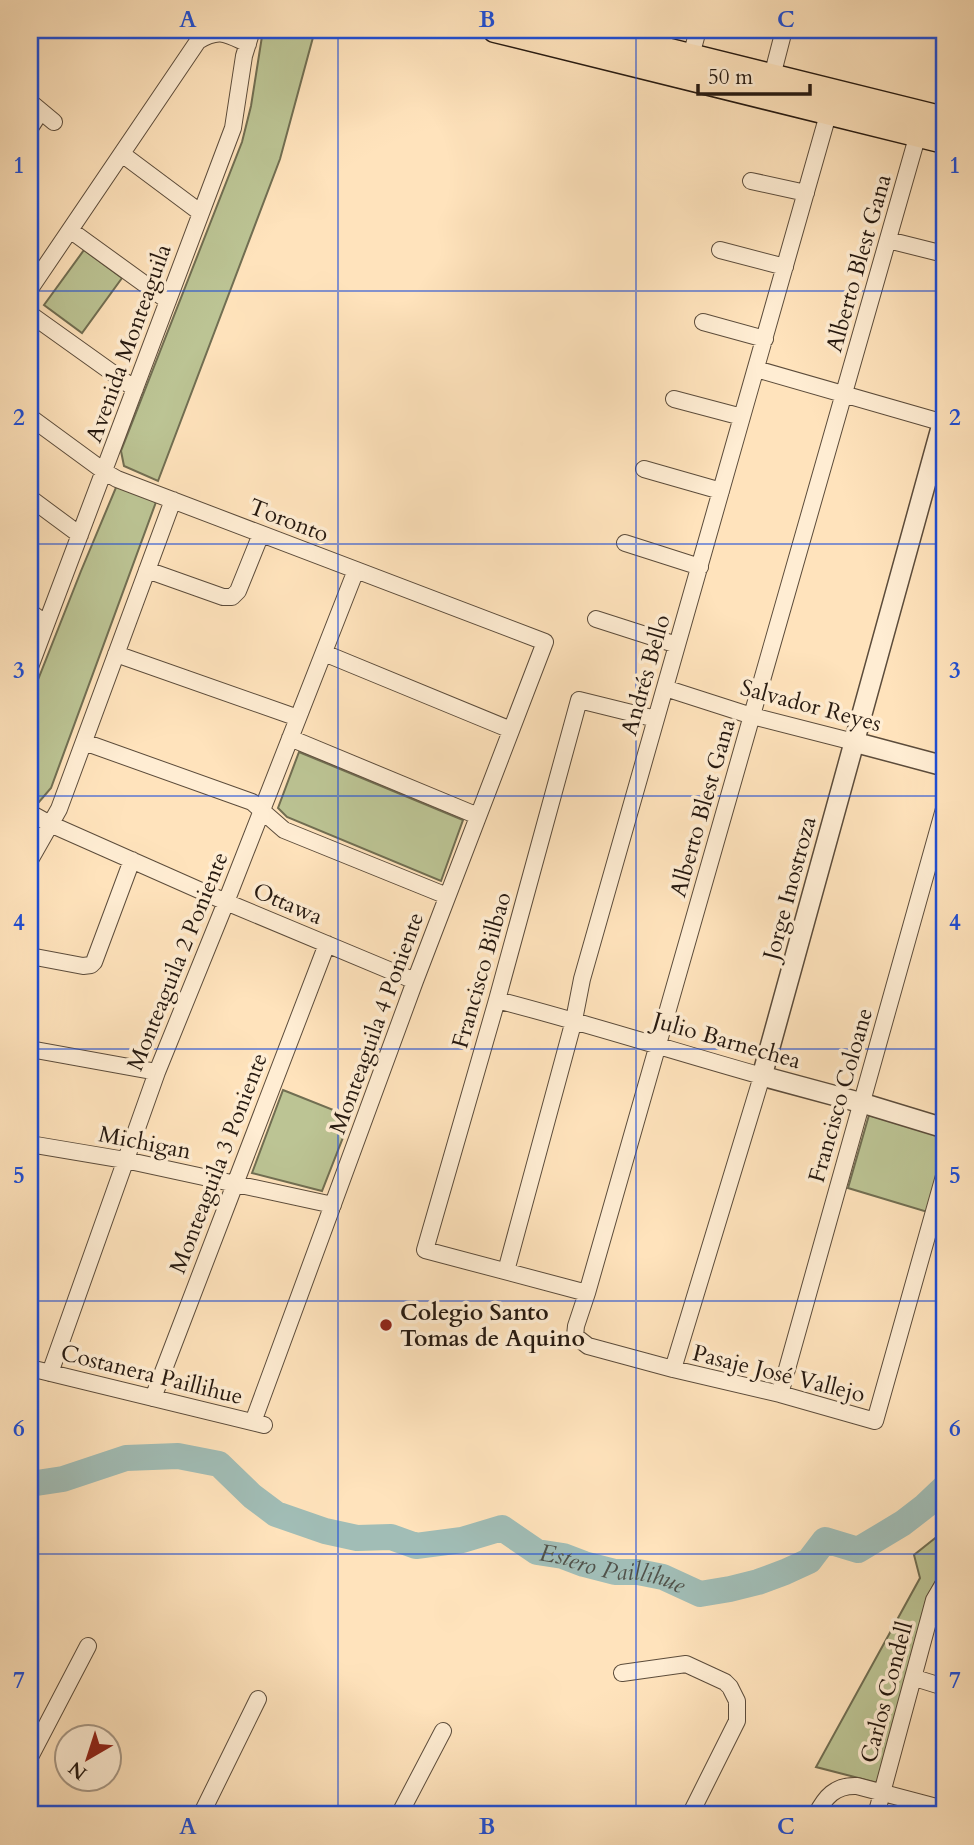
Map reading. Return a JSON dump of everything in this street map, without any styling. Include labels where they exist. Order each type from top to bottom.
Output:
[{"type":"main road","points":[[495,30],[531,34],[832,102],[944,119]]},
{"type":"main road","points":[[585,30],[615,33],[691,56],[769,86]]},
{"type":"main road","points":[[832,102],[944,141]]},
{"type":"street","points":[[691,56],[698,30]]},
{"type":"street","points":[[769,86],[784,30]]},
{"type":"street","points":[[30,289],[198,41],[211,33],[222,32],[250,37]]},
{"type":"street","name":"Avenida Monteaguila","points":[[30,667],[233,128],[244,56],[250,37]]},
{"type":"street","name":"Andrés Bello","points":[[506,1271],[574,1020],[582,979],[832,102]]},
{"type":"street","points":[[30,128],[36,106],[54,122]]},
{"type":"street","name":"Alberto Blest Gana","points":[[587,1293],[918,134]]},
{"type":"street","points":[[122,153],[201,214]]},
{"type":"street","points":[[751,181],[806,193]]},
{"type":"street","points":[[70,230],[168,301]]},
{"type":"street","points":[[888,240],[944,254]]},
{"type":"street","points":[[720,250],[785,267]]},
{"type":"street","points":[[30,314],[135,389]]},
{"type":"street","points":[[703,322],[765,339]]},
{"type":"street","points":[[756,369],[944,421]]},
{"type":"street","points":[[674,399],[742,417]]},
{"type":"street","name":"Toronto","points":[[30,417],[117,479],[545,642]]},
{"type":"street","name":"Jorge Inostroza","points":[[673,1369],[762,1076],[944,421]]},
{"type":"street","points":[[644,470],[721,491]]},
{"type":"street","points":[[30,498],[80,535]]},
{"type":"street","points":[[30,860],[59,809],[173,500]]},
{"type":"street","points":[[147,570],[223,597],[232,597],[238,591],[261,534]]},
{"type":"street","points":[[625,544],[699,567]]},
{"type":"street","name":"Monteaguila 2 Poniente","points":[[50,1373],[157,1072],[356,570]]},
{"type":"street","points":[[30,612],[46,624]]},
{"type":"street","points":[[596,619],[677,645]]},
{"type":"street","name":"Monteaguila 4 Poniente","points":[[259,1423],[333,1205],[415,981],[545,642]]},
{"type":"street","points":[[324,653],[511,730]]},
{"type":"street","points":[[116,654],[298,718]]},
{"type":"street","name":"Salvador Reyes","points":[[665,688],[752,716],[944,766]]},
{"type":"street","name":"Francisco Bilbao","points":[[506,1271],[425,1250],[579,700],[656,719]]},
{"type":"street","points":[[290,738],[478,816]]},
{"type":"street","points":[[84,742],[252,802],[284,830],[447,896]]},
{"type":"street","name":"Francisco Coloane","points":[[780,1394],[944,809]]},
{"type":"street","name":"Ottawa","points":[[30,813],[226,902],[415,981]]},
{"type":"street","points":[[30,956],[83,966],[91,965],[132,860]]},
{"type":"street","name":"Monteaguila 3 Poniente","points":[[153,1398],[327,944]]},
{"type":"street","name":"Julio Barnechea","points":[[497,1000],[862,1102],[944,1128]]},
{"type":"street","points":[[30,1049],[157,1072]]},
{"type":"street","name":"Michigan","points":[[30,1144],[125,1160],[333,1205]]},
{"type":"street","name":"Pasaje José Vallejo","points":[[587,1293],[575,1336],[588,1346],[780,1394],[874,1421],[944,1175]]},
{"type":"street","points":[[506,1271],[587,1293]]},
{"type":"street","name":"Costanera Paillihue","points":[[30,1368],[259,1423]]},
{"type":"street","name":"Carlos Condell","points":[[876,1815],[934,1600],[944,1583]]},
{"type":"street","points":[[30,1757],[88,1646]]},
{"type":"street","points":[[622,1673],[686,1664],[724,1682],[734,1694],[738,1708],[737,1721],[690,1815]]},
{"type":"street","points":[[915,1678],[944,1687]]},
{"type":"street","points":[[201,1815],[258,1699]]},
{"type":"street","points":[[399,1815],[443,1731]]},
{"type":"street","points":[[816,1815],[828,1795],[841,1787],[857,1786],[944,1809]]},
{"type":"green space","points":[[263,30],[315,30],[280,159],[158,481],[124,466],[121,451],[242,142],[251,106]]},
{"type":"green space","points":[[84,250],[122,278],[82,333],[44,305]]},
{"type":"green space","points":[[117,485],[156,502],[51,788],[39,802],[30,798],[30,700]]},
{"type":"green space","points":[[299,752],[463,820],[441,881],[287,817],[278,808]]},
{"type":"green space","points":[[283,1090],[351,1117],[322,1191],[252,1173]]},
{"type":"green space","points":[[869,1115],[944,1137],[944,1217],[848,1188]]},
{"type":"green space","points":[[944,1531],[944,1570],[927,1597],[878,1783],[816,1767],[920,1578],[914,1555]]},
{"type":"waterway","name":"Estero Paillihue","points":[[30,1484],[63,1479],[126,1458],[178,1456],[219,1464],[252,1496],[276,1514],[325,1531],[357,1538],[391,1537],[416,1546],[462,1540],[502,1528],[537,1552],[563,1556],[615,1572],[638,1572],[663,1577],[700,1594],[758,1582],[785,1572],[809,1561],[825,1540],[858,1550],[903,1523],[944,1488]]},
{"type":"place","name":"Colegio Santo Tomas de Aquino","points":[[386,1325]]}]
